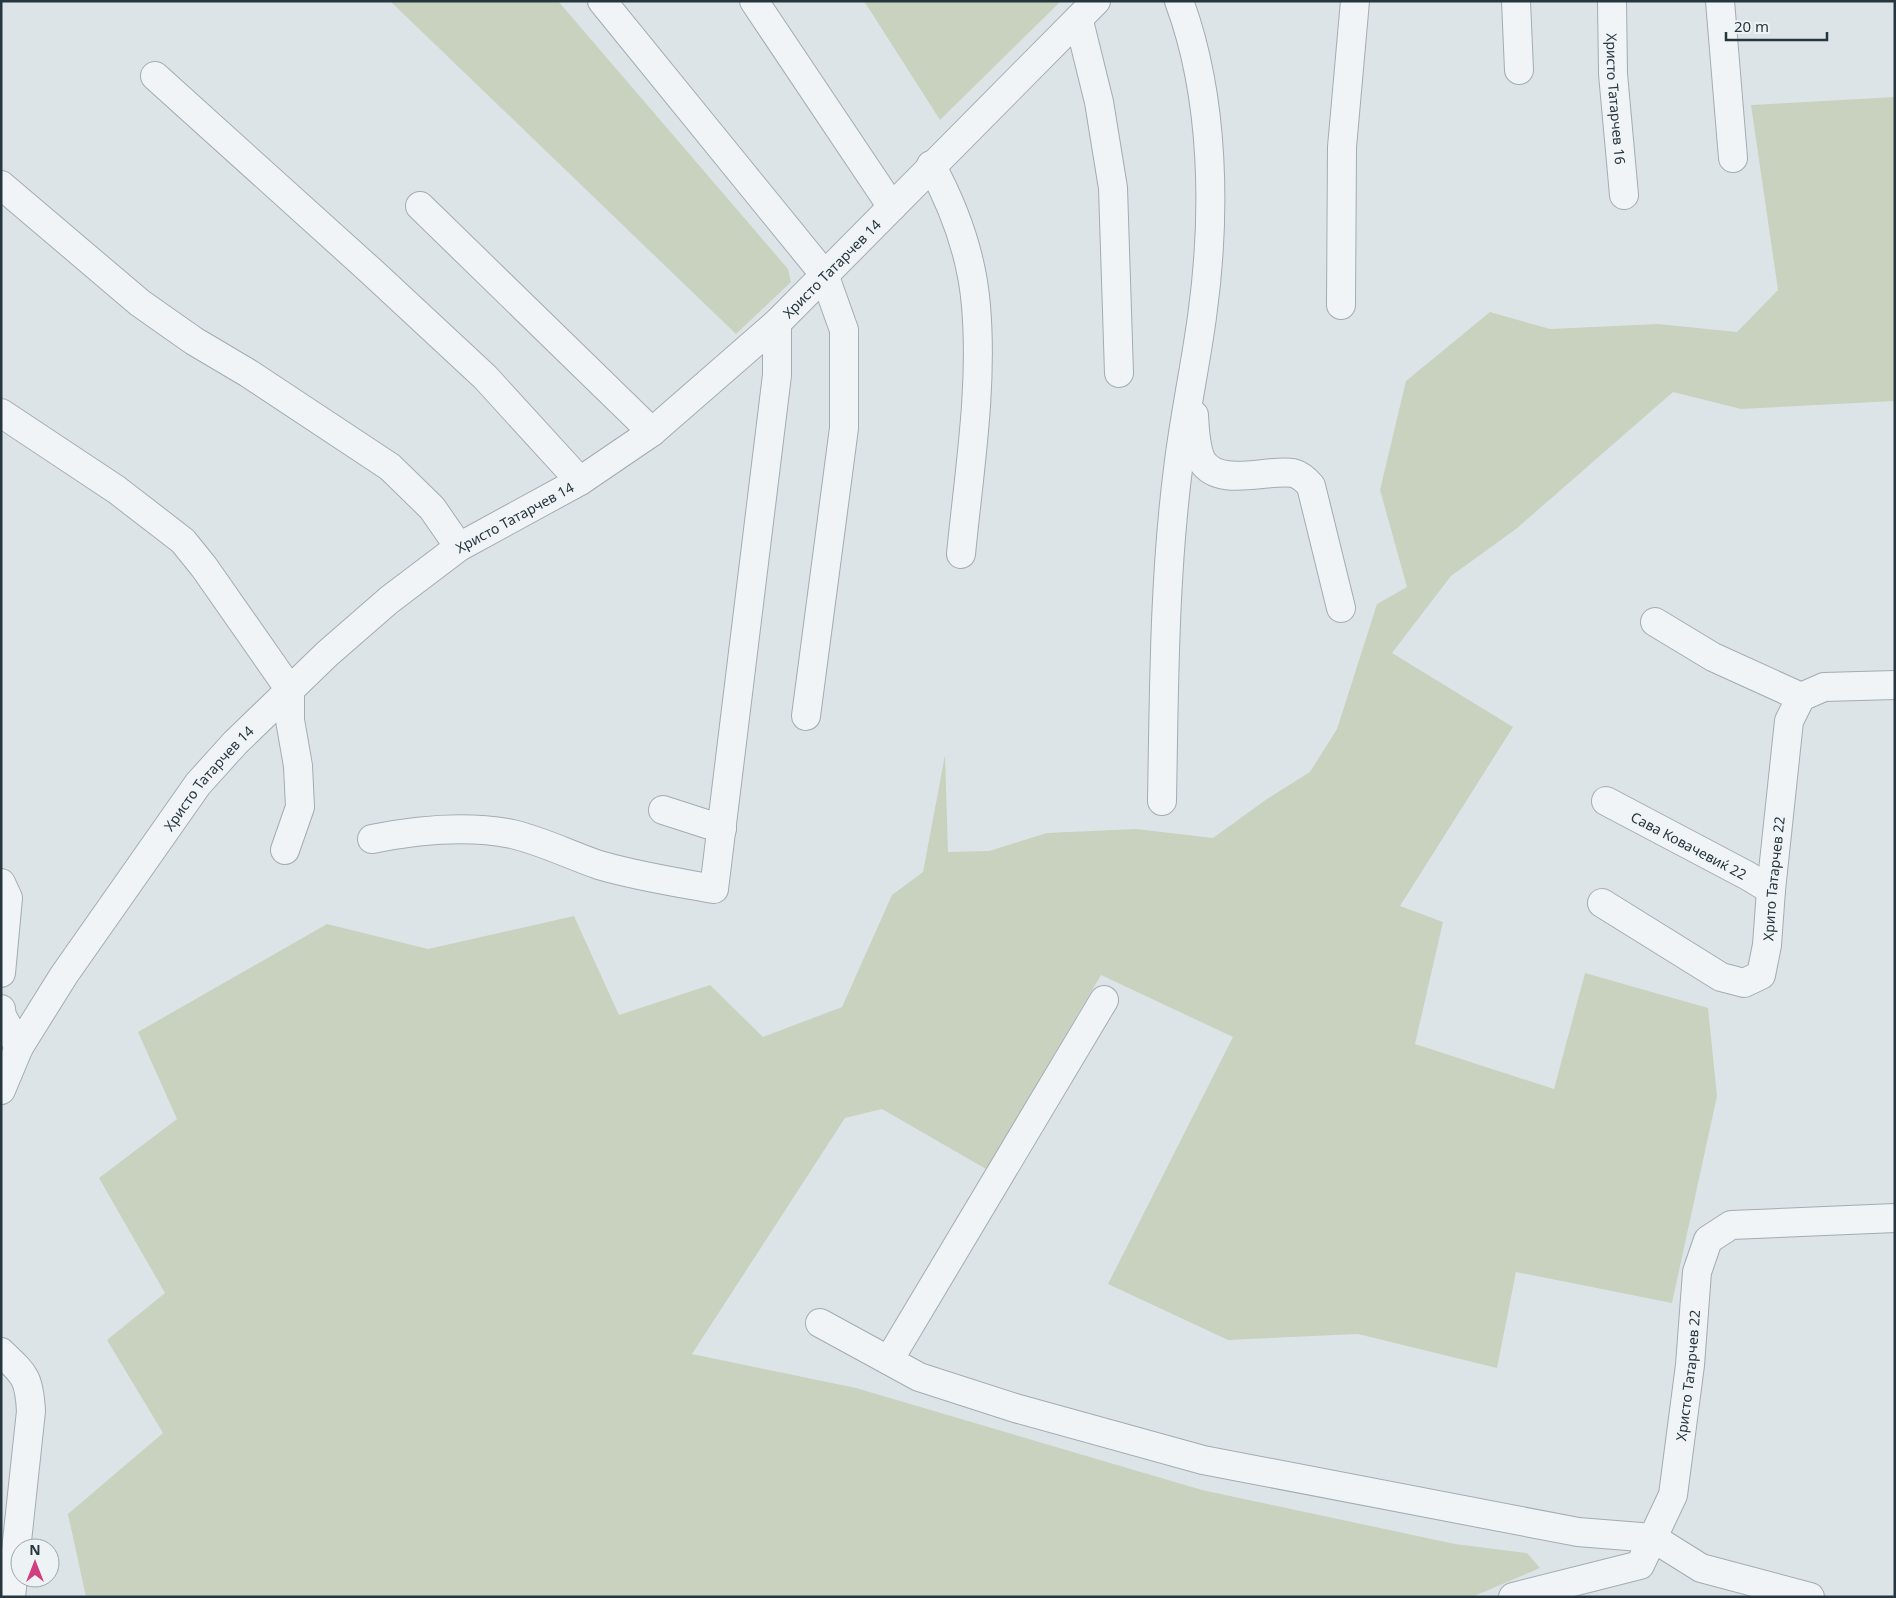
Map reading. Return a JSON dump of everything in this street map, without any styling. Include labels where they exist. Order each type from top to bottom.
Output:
[{"type":"street","points":[[602,1],[824,274],[844,330],[844,428],[806,716]]},
{"type":"street","points":[[754,1],[892,207]]},
{"type":"street","points":[[1162,800],[1164,687],[1173,518],[1178,469],[1203,306],[1210,202],[1209,163],[1202,91],[1189,27],[1179,1]]},
{"type":"street","points":[[1341,305],[1342,147],[1355,1]]},
{"type":"street","points":[[1516,1],[1519,70]]},
{"type":"street","name":"Христо Татарчев 16","points":[[1612,1],[1613,74],[1624,195]]},
{"type":"street","points":[[1720,1],[1733,158]]},
{"type":"street","points":[[1087,11],[1113,188],[1119,373]]},
{"type":"street","name":"Христо Татарчев 14","points":[[1,1090],[19,1047],[75,959],[198,784],[235,743],[389,600],[459,547],[580,481],[652,432],[777,323],[931,165],[1087,11]]},
{"type":"street","points":[[155,76],[485,377],[580,481]]},
{"type":"street","points":[[931,165],[954,212],[966,249],[976,305],[976,394],[961,554]]},
{"type":"street","points":[[1,185],[140,303],[194,341],[248,373],[390,467],[432,508],[459,547]]},
{"type":"street","points":[[420,206],[652,432]]},
{"type":"street","points":[[372,839],[409,832],[457,830],[512,834],[599,865],[658,879],[714,889],[777,375],[777,323]]},
{"type":"street","points":[[1194,374],[1194,414],[1197,444],[1201,459],[1210,470],[1230,475],[1293,473],[1304,478],[1312,486],[1341,608]]},
{"type":"street","points":[[1,413],[117,490],[183,541],[204,567],[290,690],[290,720],[298,766],[300,807],[285,850]]},
{"type":"street","points":[[1656,622],[1713,657],[1802,697],[1824,687],[1895,685]]},
{"type":"street","name":"Хрито Татарчев 22","points":[[1602,903],[1721,977],[1744,983],[1761,975],[1768,945],[1771,890],[1789,721],[1802,697]]},
{"type":"street","name":"Сава Ковачевиќ 22","points":[[1606,801],[1771,890]]},
{"type":"street","points":[[662,810],[722,829]]},
{"type":"street","points":[[1,883],[8,898],[1,973]]},
{"type":"street","points":[[889,1360],[1104,1000]]},
{"type":"street","points":[[1,1009],[2,1016],[19,1047]]},
{"type":"street","name":"Христо Татарчев 22","points":[[1513,1597],[1640,1565],[1673,1495],[1690,1365],[1697,1272],[1708,1240],[1731,1226],[1895,1218]]},
{"type":"street","points":[[820,1323],[919,1377],[1015,1408],[1203,1460],[1578,1532],[1652,1538],[1701,1568],[1810,1597]]},
{"type":"street","points":[[1,1352],[24,1375],[30,1393],[31,1411],[11,1597]]},
{"type":"green space","points":[[390,1],[558,1],[788,269],[791,282],[736,334]]},
{"type":"green space","points":[[864,1],[1061,1],[940,120]]},
{"type":"green space","points":[[1895,97],[1895,401],[1741,409],[1673,392],[1516,529],[1451,576],[1392,653],[1513,727],[1400,906],[1443,922],[1415,1044],[1554,1089],[1585,973],[1708,1008],[1717,1096],[1672,1303],[1516,1272],[1497,1368],[1358,1334],[1228,1340],[1108,1284],[1233,1037],[1101,975],[986,1169],[882,1109],[845,1118],[692,1354],[856,1388],[1202,1490],[1455,1544],[1527,1553],[1540,1568],[1472,1597],[86,1597],[68,1514],[163,1433],[107,1340],[165,1293],[99,1178],[177,1119],[138,1032],[327,924],[428,949],[574,916],[619,1015],[710,985],[763,1037],[842,1007],[892,895],[923,872],[945,755],[948,852],[989,851],[1047,833],[1136,829],[1213,838],[1267,799],[1310,772],[1337,729],[1377,604],[1407,587],[1380,490],[1406,381],[1490,312],[1550,329],[1658,324],[1737,332],[1778,290],[1751,105]]}]
